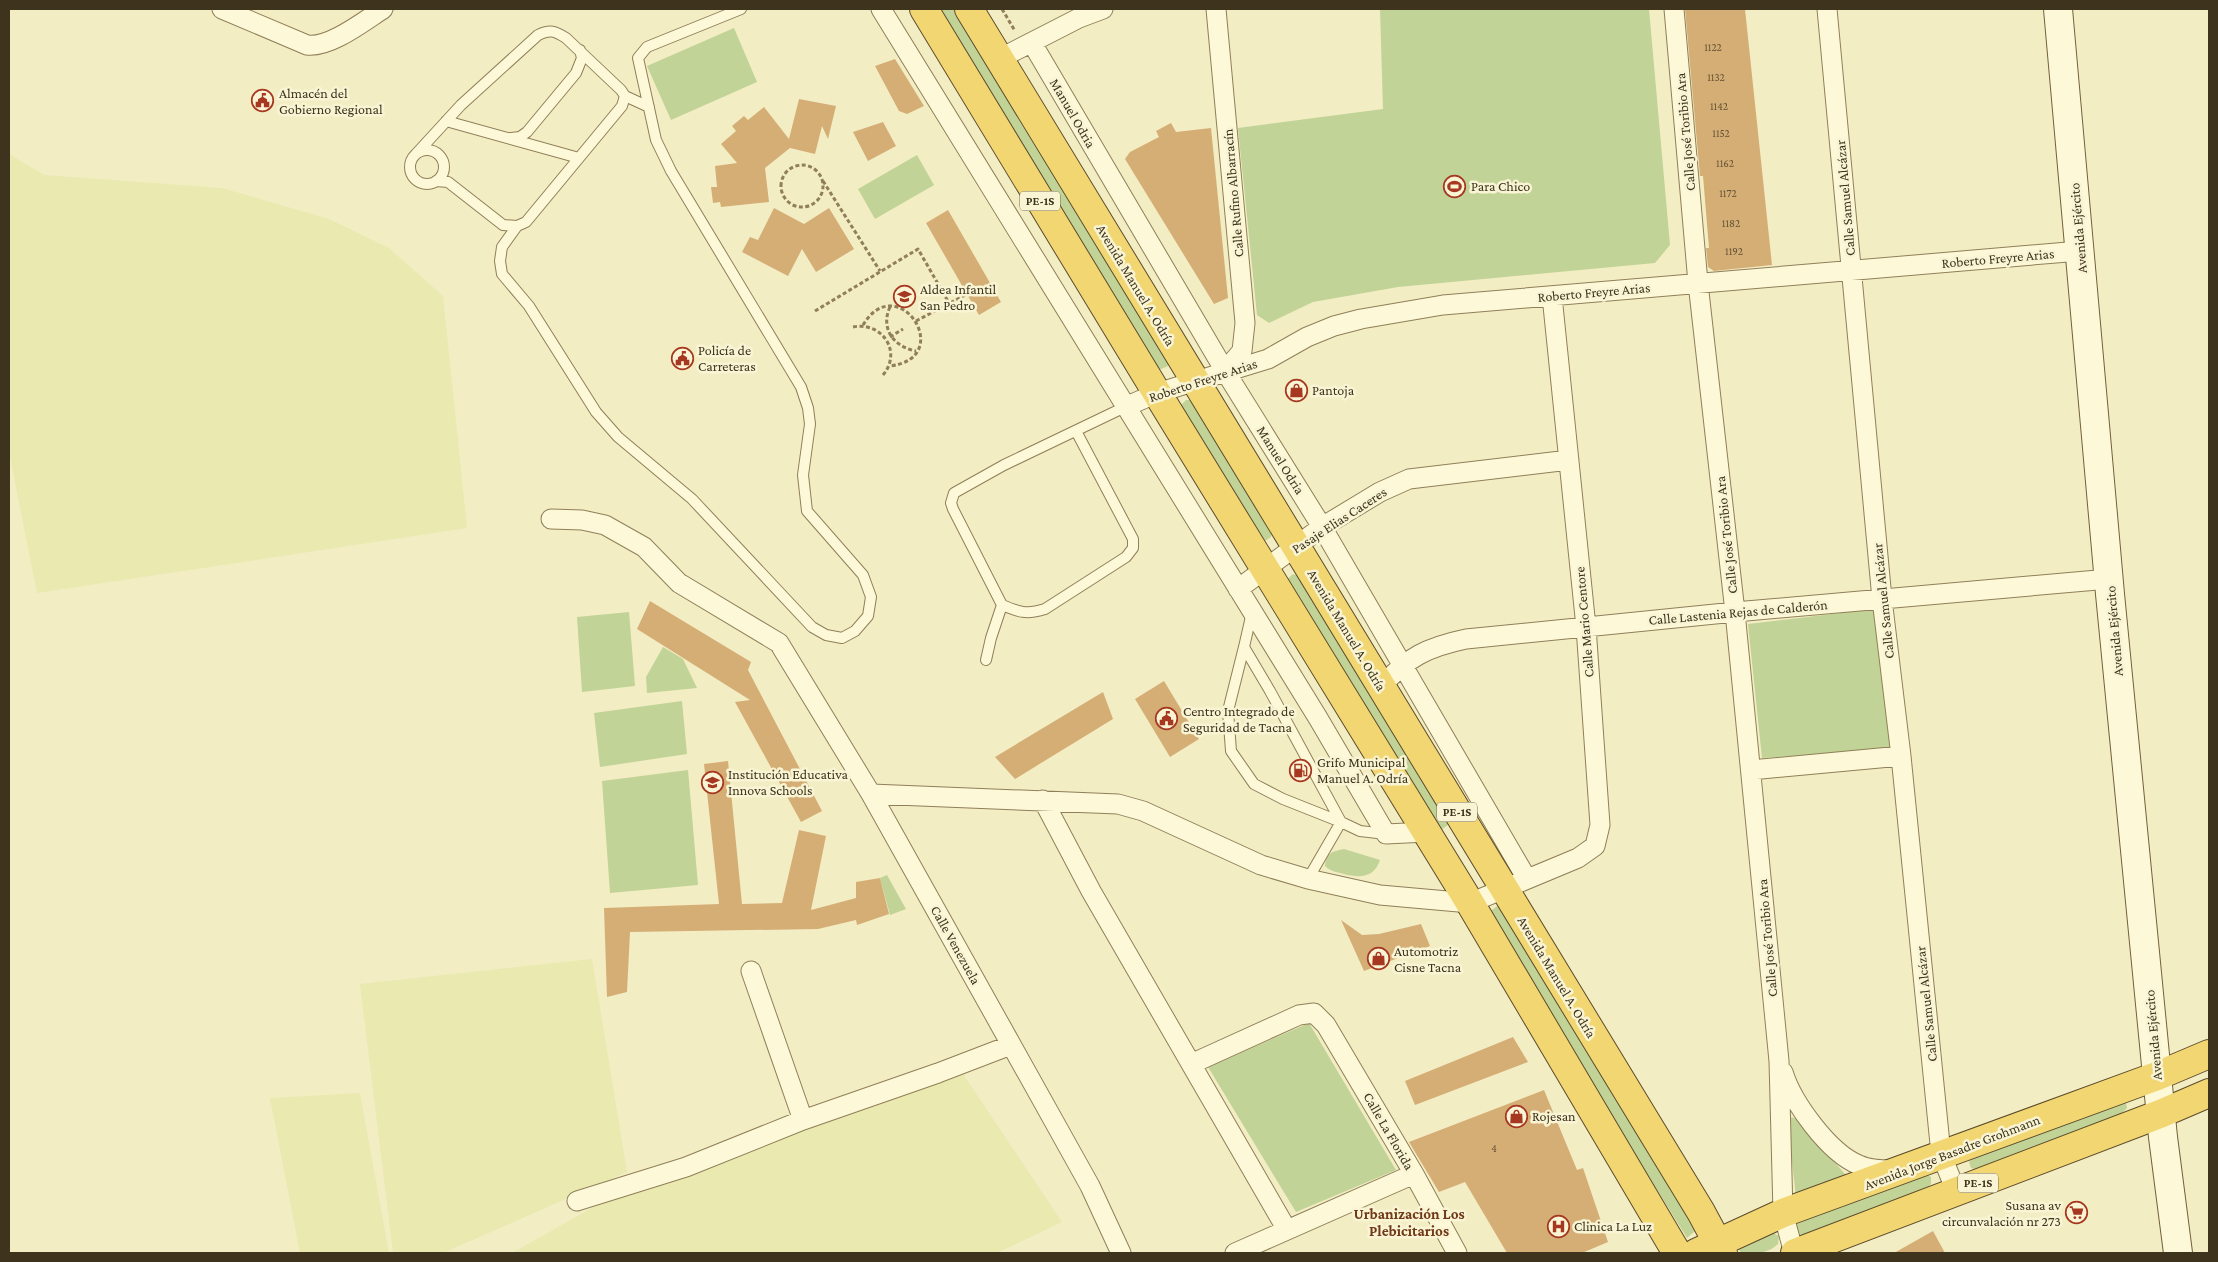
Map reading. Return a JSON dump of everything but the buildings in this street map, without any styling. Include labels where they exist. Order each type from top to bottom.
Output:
[{"type":"highway","name":"PE-1S","points":[[924,9],[1157,393],[1470,902],[1677,1253]]},
{"type":"highway","name":"Avenida Manuel A. Odría","points":[[969,9],[1381,687],[1515,884],[1701,1212],[1712,1250]]},
{"type":"highway","name":"Avenida Jorge Basadre Grohmann","points":[[1712,1250],[1783,1214],[1904,1170],[1941,1154],[2157,1076],[2209,1054]]},
{"type":"highway","name":"PE-1S","points":[[1795,1253],[2160,1114],[2209,1093]]},
{"type":"main road","name":"Avenida Ejército","points":[[2058,9],[2109,579],[2160,1114],[2178,1253]]},
{"type":"street","points":[[222,9],[307,45],[314,46],[328,42],[383,9]]},
{"type":"street","points":[[881,9],[1323,726],[1386,834],[1427,832]]},
{"type":"street","points":[[999,59],[1080,18],[1103,9]]},
{"type":"street","name":"Calle Rufino Albarracín","points":[[1216,9],[1245,323],[1242,351],[1225,371]]},
{"type":"street","name":"Calle José Toribio Ara","points":[[1674,9],[1698,283],[1735,612],[1779,1061],[1783,1214],[1795,1253]]},
{"type":"street","name":"Calle Samuel Alcázar","points":[[1827,9],[1882,599],[1901,756],[1941,1154],[1956,1191]]},
{"type":"street","name":"Manuel Odria","points":[[1028,45],[1225,371],[1322,527],[1401,665],[1515,884]]},
{"type":"street","name":"Roberto Freyre Arias","points":[[1125,407],[1157,393],[1268,359],[1307,337],[1334,326],[1361,319],[1444,305],[2080,251]]},
{"type":"street","name":"Calle Mario Centore","points":[[1515,884],[1578,858],[1595,846],[1600,825],[1586,627],[1552,296]]},
{"type":"street","name":"Pasaje Elias Caceres","points":[[1238,589],[1322,527],[1380,492],[1409,479],[1569,460]]},
{"type":"street","name":"Calle Venezuela","points":[[550,519],[582,520],[606,525],[644,547],[679,583],[779,643],[871,794],[1012,1045],[1090,1186],[1121,1253]]},
{"type":"street","name":"Calle Lastenia Rejas de Calderón","points":[[1381,687],[1401,665],[1419,653],[1440,644],[1466,639],[1735,612],[2109,579]]},
{"type":"street","points":[[1751,770],[1901,756]]},
{"type":"street","points":[[871,794],[1118,804],[1143,811],[1261,865],[1308,880],[1380,895],[1470,902],[1515,884]]},
{"type":"street","points":[[1044,800],[1091,891],[1287,1230]]},
{"type":"street","points":[[751,971],[803,1120]]},
{"type":"street","name":"Calle La Florida","points":[[1191,1064],[1299,1016],[1314,1012],[1326,1025],[1414,1174],[1457,1253]]},
{"type":"street","points":[[577,1202],[686,1167],[803,1120],[1012,1045]]},
{"type":"street","name":"Calle José Toribio Ara","points":[[1779,1061],[1787,1086],[1801,1108],[1838,1153],[1859,1165],[1880,1170],[1904,1170]]},
{"type":"street","points":[[1235,1253],[1414,1174]]},
{"type":"lane","points":[[517,226],[502,247],[500,261],[502,274],[528,306],[596,412],[618,438],[692,499],[812,627],[826,636],[842,638],[855,631],[868,616],[871,597],[863,575],[807,511],[802,474],[810,424],[808,408],[801,387],[671,171],[656,140],[638,58],[647,47],[741,9]]},
{"type":"lane","points":[[625,96],[622,106],[526,222],[517,226],[503,225],[448,182],[436,181],[426,184],[416,179],[412,174],[410,164],[416,154],[446,121],[538,35],[548,30],[556,31],[580,50],[625,96],[649,107]]},
{"type":"lane","points":[[507,138],[520,136],[527,132],[576,72],[582,58],[580,50]]},
{"type":"lane","points":[[576,72],[589,66],[598,68]]},
{"type":"lane","points":[[446,121],[579,158]]},
{"type":"lane","points":[[527,132],[526,140],[530,144]]},
{"type":"lane","points":[[431,138],[430,145],[441,156],[448,182]]},
{"type":"lane","points":[[416,154],[426,150],[434,151]]},
{"type":"lane","points":[[436,181],[444,169]]},
{"type":"lane","points":[[1076,431],[1133,539],[1133,548],[1126,557],[1045,609],[1031,614],[1002,605],[953,510],[952,498],[954,493],[1004,464],[1125,407]]},
{"type":"lane","points":[[986,660],[1002,605]]},
{"type":"lane","points":[[1252,612],[1228,712],[1232,751],[1254,784],[1283,799],[1360,831],[1386,834]]},
{"type":"lane","points":[[1244,647],[1341,822]]},
{"type":"lane","points":[[1308,880],[1341,822]]},
{"type":"path","points":[[1002,9],[1028,45]]},
{"type":"path","points":[[823,181],[822,194],[818,200],[806,207],[792,205],[782,194],[782,180],[785,174],[797,166],[803,165],[816,170],[823,181],[880,271]]},
{"type":"path","points":[[815,311],[918,249],[949,303]]},
{"type":"path","points":[[916,321],[967,294]]},
{"type":"path","points":[[891,307],[887,318],[891,337],[905,349],[917,351]]},
{"type":"path","points":[[863,326],[869,316],[876,310],[891,307],[904,309],[916,321],[921,332],[917,351],[910,360],[901,365],[889,366]]},
{"type":"path","points":[[853,326],[874,328],[886,339],[891,351],[889,366],[883,375]]},
{"type":"path","points":[[886,339],[903,329]]},
{"type":"green space","points":[[933,9],[957,9],[1170,357],[1168,366],[1159,370],[1152,369]]},
{"type":"green space","name":"Para Chico","points":[[1380,9],[1649,9],[1670,245],[1655,263],[1398,287],[1313,302],[1269,323],[1257,315],[1238,128],[1383,109]]},
{"type":"green space","points":[[734,28],[757,82],[671,120],[647,66]]},
{"type":"green space","points":[[9,154],[44,175],[222,188],[329,219],[389,248],[443,296],[467,528],[37,593],[9,452]]},
{"type":"green space","points":[[917,155],[934,185],[875,219],[858,189]]},
{"type":"green space","points":[[1186,400],[1192,400],[1272,531],[1271,537],[1262,543],[1179,407]]},
{"type":"green space","points":[[1293,574],[1298,576],[1452,822],[1441,830],[1283,583]]},
{"type":"green space","points":[[1874,609],[1891,749],[1762,758],[1748,624]]},
{"type":"green space","points":[[629,612],[635,686],[582,692],[577,617]]},
{"type":"green space","points":[[663,647],[683,659],[697,688],[647,693],[646,677]]},
{"type":"green space","points":[[682,701],[687,754],[600,767],[594,713]]},
{"type":"green space","points":[[688,770],[698,885],[610,893],[602,781]]},
{"type":"green space","points":[[1344,849],[1380,860],[1374,870],[1361,876],[1336,872],[1325,866],[1327,858],[1331,853]]},
{"type":"green space","points":[[887,875],[906,909],[890,915],[880,878]]},
{"type":"green space","points":[[1499,905],[1700,1227],[1687,1238],[1486,914]]},
{"type":"green space","points":[[592,959],[627,1172],[443,1253],[393,1253],[360,984]]},
{"type":"green space","points":[[1309,1023],[1396,1170],[1296,1212],[1208,1067]]},
{"type":"green space","points":[[959,1068],[1062,1222],[997,1253],[512,1253],[638,1182]]},
{"type":"green space","points":[[360,1093],[389,1253],[300,1253],[270,1098]]},
{"type":"green space","points":[[2119,1101],[2126,1103],[2127,1108],[2120,1115],[1981,1171],[1971,1168],[1969,1162],[1975,1155]]},
{"type":"green space","points":[[1787,1117],[1796,1118],[1845,1174],[1845,1178],[1796,1197]]},
{"type":"green space","points":[[1926,1174],[1931,1177],[1931,1184],[1926,1189],[1805,1236],[1798,1234],[1794,1227],[1799,1221]]},
{"type":"green space","points":[[1773,1233],[1779,1236],[1778,1244],[1770,1250],[1741,1253],[1739,1250],[1741,1243]]},
{"type":"place","name":"Almacén del Gobierno Regional","points":[[263,101]]},
{"type":"place","name":"Para Chico","points":[[1455,186]]},
{"type":"place","name":"Aldea Infantil San Pedro","points":[[904,297]]},
{"type":"place","name":"Policía de Carreteras","points":[[682,358]]},
{"type":"place","name":"Pantoja","points":[[1296,390]]},
{"type":"place","name":"Centro Integrado de Seguridad de Tacna","points":[[1167,719]]},
{"type":"place","name":"Grifo Municipal Manuel A. Odría","points":[[1301,770]]},
{"type":"place","name":"Institución Educativa Innova Schools","points":[[712,782]]},
{"type":"place","name":"Automotriz Cisne Tacna","points":[[1378,959]]},
{"type":"place","name":"Rojesan","points":[[1516,1116]]},
{"type":"place","name":"Susana av circunvalación nr 273","points":[[2077,1213]]},
{"type":"place","name":"Clinica La Luz","points":[[1558,1226]]},
{"type":"district","name":"Urbanización Los Plebicitarios","points":[[1409,1222]]}]
